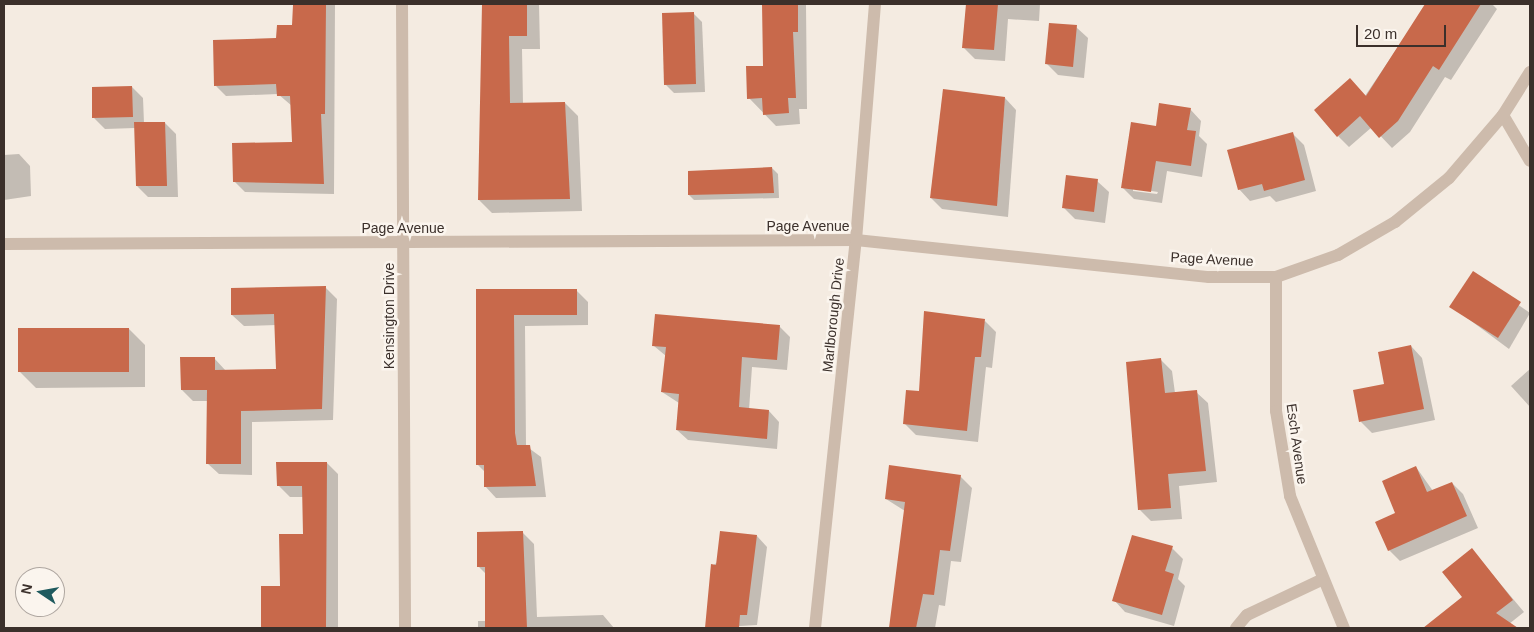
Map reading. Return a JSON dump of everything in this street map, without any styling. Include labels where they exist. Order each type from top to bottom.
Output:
[{"type":"street","name":"Kensington Drive","points":[[402,4],[405,628]]},
{"type":"street","name":"Marlborough Drive","points":[[815,628],[856,240],[875,4]]},
{"type":"street","name":"Page Avenue","points":[[4,244],[856,240],[1209,277],[1276,277],[1338,255],[1395,222],[1449,178],[1503,115],[1530,72]]},
{"type":"street","points":[[1503,115],[1530,161]]},
{"type":"street","name":"Esch Avenue","points":[[1276,277],[1276,410],[1290,496],[1321,580],[1344,628]]},
{"type":"street","points":[[1236,628],[1247,615],[1321,580]]},
{"type":"building","points":[[482,4],[527,4],[527,36],[509,36],[510,103],[565,102],[570,199],[478,200]]},
{"type":"building","points":[[762,4],[798,5],[798,32],[793,32],[796,98],[788,98],[789,113],[763,115],[762,98],[747,99],[746,66],[763,66]]},
{"type":"building","points":[[966,4],[998,4],[994,50],[962,48]]},
{"type":"building","points":[[1425,4],[1481,4],[1439,70],[1433,66],[1398,121],[1379,138],[1360,116],[1337,137],[1314,110],[1350,78],[1366,96]]},
{"type":"building","points":[[293,5],[326,5],[325,114],[321,114],[324,184],[233,182],[232,143],[292,142],[290,96],[277,96],[276,84],[214,86],[213,40],[276,38],[277,25],[292,25]]},
{"type":"building","points":[[694,12],[696,84],[664,85],[662,13]]},
{"type":"building","points":[[1049,23],[1077,25],[1073,67],[1045,64]]},
{"type":"building","points":[[132,86],[133,117],[92,118],[92,87]]},
{"type":"building","points":[[943,89],[1005,97],[997,206],[930,198]]},
{"type":"building","points":[[1159,103],[1191,108],[1187,130],[1196,131],[1191,166],[1156,161],[1151,192],[1121,188],[1131,122],[1156,126]]},
{"type":"building","points":[[134,122],[165,122],[167,186],[136,186]]},
{"type":"building","points":[[1293,132],[1305,180],[1264,191],[1262,184],[1238,190],[1227,150]]},
{"type":"building","points":[[772,167],[774,193],[688,195],[688,171]]},
{"type":"building","points":[[1066,175],[1098,179],[1094,212],[1062,208]]},
{"type":"building","points":[[1473,271],[1521,302],[1498,338],[1449,307]]},
{"type":"building","points":[[326,286],[322,409],[241,411],[241,464],[206,464],[207,390],[181,390],[180,357],[215,357],[215,370],[276,369],[274,314],[231,315],[231,288]]},
{"type":"building","points":[[476,289],[577,289],[577,315],[514,315],[515,433],[517,445],[530,445],[536,486],[484,487],[484,465],[476,465]]},
{"type":"building","points":[[924,311],[985,319],[981,357],[975,357],[967,431],[903,424],[906,390],[919,391]]},
{"type":"building","points":[[655,314],[780,325],[777,360],[742,357],[739,407],[769,410],[767,439],[676,430],[679,394],[661,392],[666,347],[652,346]]},
{"type":"building","points":[[18,328],[129,328],[129,372],[18,372]]},
{"type":"building","points":[[1411,345],[1424,409],[1359,422],[1353,390],[1384,384],[1378,352]]},
{"type":"building","points":[[1161,358],[1165,393],[1197,390],[1206,471],[1168,474],[1171,508],[1138,510],[1126,362]]},
{"type":"building","points":[[276,462],[327,462],[326,628],[261,628],[261,586],[280,586],[279,534],[303,534],[302,486],[277,486]]},
{"type":"building","points":[[889,465],[961,475],[950,551],[940,550],[934,595],[923,594],[916,628],[889,628],[905,502],[885,499]]},
{"type":"building","points":[[1416,466],[1427,492],[1452,482],[1467,516],[1388,551],[1375,522],[1395,513],[1382,481]]},
{"type":"building","points":[[523,531],[527,628],[485,628],[485,567],[477,567],[477,532]]},
{"type":"building","points":[[720,531],[757,535],[747,615],[740,615],[739,628],[705,628],[711,564],[716,565]]},
{"type":"building","points":[[1132,535],[1173,546],[1165,571],[1174,574],[1162,615],[1112,601]]},
{"type":"building","points":[[1472,548],[1513,600],[1496,613],[1518,628],[1423,628],[1462,597],[1442,572]]}]
